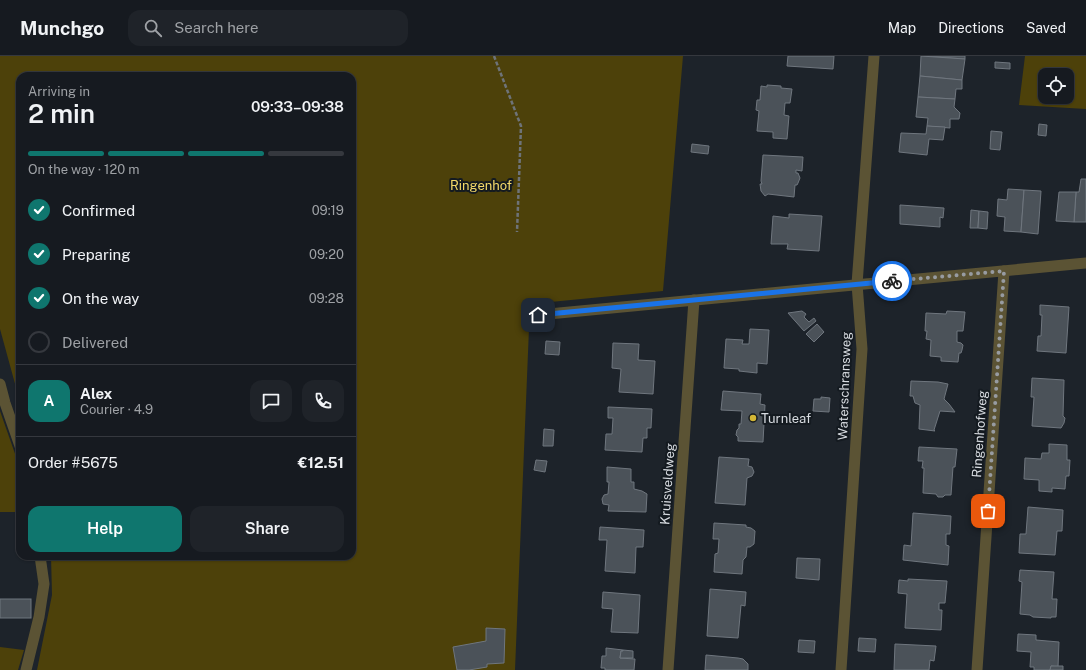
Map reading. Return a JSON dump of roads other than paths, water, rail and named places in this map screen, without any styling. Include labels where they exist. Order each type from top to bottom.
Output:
[{"type":"street","name":"Waterschransweg","points":[[842,670],[862,349],[857,284],[874,56]]},
{"type":"street","points":[[538,315],[1086,263]]},
{"type":"street","name":"Ringenhofweg","points":[[977,670],[1004,271]]},
{"type":"street","name":"Kruisveldweg","points":[[668,670],[694,300]]},
{"type":"street","points":[[0,384],[16,435]]},
{"type":"street","points":[[26,670],[39,617],[44,584],[41,560]]},
{"type":"place","name":"Turnleaf","points":[[753,418]]},
{"type":"park label","name":"Ringenhof","points":[[481,185]]}]
